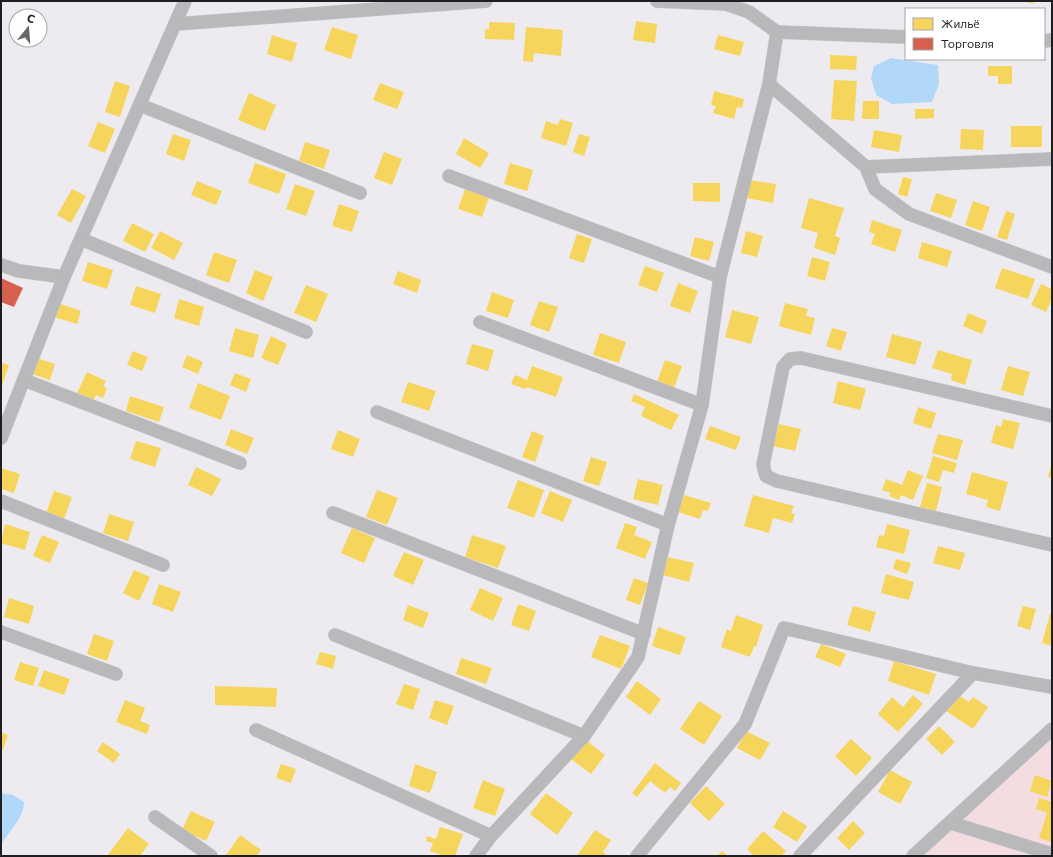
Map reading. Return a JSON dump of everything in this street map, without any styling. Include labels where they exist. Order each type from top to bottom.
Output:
[{"type":"street","points":[[1,438],[64,277],[185,1]]},
{"type":"street","points":[[176,24],[486,1]]},
{"type":"street","points":[[657,1],[726,4],[749,12],[777,32],[905,37]]},
{"type":"street","points":[[476,856],[492,836],[584,736],[638,657],[668,525],[702,404],[720,277],[769,84],[777,32]]},
{"type":"street","points":[[769,84],[866,166],[875,189],[909,214],[1052,267]]},
{"type":"street","points":[[140,105],[360,193]]},
{"type":"street","points":[[866,166],[1052,159]]},
{"type":"street","points":[[449,176],[720,277]]},
{"type":"street","points":[[81,240],[306,332]]},
{"type":"street","points":[[1,265],[19,271],[64,277]]},
{"type":"street","points":[[480,322],[702,404]]},
{"type":"street","points":[[1052,416],[801,358],[790,359],[784,367],[763,466],[766,476],[777,481],[1052,545]]},
{"type":"street","points":[[24,380],[240,463]]},
{"type":"street","points":[[377,412],[668,525]]},
{"type":"street","points":[[1,501],[163,565]]},
{"type":"street","points":[[333,513],[644,634]]},
{"type":"street","points":[[637,856],[745,724],[784,628],[973,673],[1052,687]]},
{"type":"street","points":[[1,632],[116,674]]},
{"type":"street","points":[[335,635],[584,736]]},
{"type":"street","points":[[800,856],[973,673]]},
{"type":"street","points":[[913,856],[951,823],[1052,729]]},
{"type":"street","points":[[256,730],[492,836]]},
{"type":"street","points":[[155,817],[211,856]]},
{"type":"street","points":[[951,823],[1052,854]]},
{"type":"shaded area","points":[[1052,729],[1052,856],[913,856]]},
{"type":"water","points":[[891,58],[938,65],[939,84],[932,102],[892,104],[876,95],[871,78],[874,66]]},
{"type":"water","points":[[1,793],[13,795],[24,802],[22,814],[1,845]]},
{"type":"building: Жильё","points":[[1024,1],[1034,1],[1033,4]]},
{"type":"building: Жильё","points":[[636,21],[657,24],[655,43],[633,40]]},
{"type":"building: Жильё","points":[[489,22],[515,23],[514,40],[485,39],[485,29],[489,30]]},
{"type":"building: Жильё","points":[[332,27],[358,35],[351,59],[324,50]]},
{"type":"building: Жильё","points":[[526,27],[563,30],[561,56],[534,53],[533,62],[523,61]]},
{"type":"building: Жильё","points":[[272,35],[297,43],[292,62],[267,54]]},
{"type":"building: Жильё","points":[[718,35],[744,42],[740,56],[714,49]]},
{"type":"building: Жильё","points":[[830,55],[857,56],[856,70],[830,69]]},
{"type":"building: Жильё","points":[[988,66],[1012,66],[1012,84],[998,84],[998,76],[988,76]]},
{"type":"building: Жильё","points":[[834,80],[857,81],[854,121],[831,119]]},
{"type":"building: Жильё","points":[[115,81],[130,86],[120,117],[105,112]]},
{"type":"building: Жильё","points":[[380,83],[404,92],[397,109],[373,100]]},
{"type":"building: Жильё","points":[[714,91],[744,99],[742,108],[737,107],[734,119],[713,113],[716,106],[711,105]]},
{"type":"building: Жильё","points":[[249,93],[276,105],[265,131],[238,120]]},
{"type":"building: Жильё","points":[[863,101],[879,101],[879,119],[862,119]]},
{"type":"building: Жильё","points":[[915,109],[934,109],[934,118],[915,119]]},
{"type":"building: Жильё","points":[[560,119],[573,123],[566,146],[541,138],[546,121],[558,125]]},
{"type":"building: Жильё","points":[[98,122],[115,129],[105,153],[88,146]]},
{"type":"building: Жильё","points":[[1011,126],[1042,126],[1042,147],[1011,147]]},
{"type":"building: Жильё","points":[[961,129],[984,130],[983,150],[960,149]]},
{"type":"building: Жильё","points":[[874,130],[902,135],[899,152],[871,147]]},
{"type":"building: Жильё","points":[[173,134],[191,140],[184,161],[166,154]]},
{"type":"building: Жильё","points":[[579,134],[590,137],[584,156],[573,152]]},
{"type":"building: Жильё","points":[[464,138],[489,153],[480,168],[456,154]]},
{"type":"building: Жильё","points":[[305,142],[330,150],[324,169],[299,161]]},
{"type":"building: Жильё","points":[[384,152],[402,159],[392,185],[374,178]]},
{"type":"building: Жильё","points":[[255,163],[286,174],[279,194],[248,183]]},
{"type":"building: Жильё","points":[[510,163],[533,170],[527,191],[504,184]]},
{"type":"building: Жильё","points":[[903,177],[912,179],[907,197],[898,194]]},
{"type":"building: Жильё","points":[[749,180],[776,184],[773,203],[746,198]]},
{"type":"building: Жильё","points":[[197,181],[222,191],[216,205],[191,195]]},
{"type":"building: Жильё","points":[[693,183],[720,183],[720,202],[693,201]]},
{"type":"building: Жильё","points":[[295,184],[315,191],[306,216],[286,209]]},
{"type":"building: Жильё","points":[[72,189],[86,196],[71,223],[57,215]]},
{"type":"building: Жильё","points":[[465,189],[489,197],[482,217],[458,209]]},
{"type":"building: Жильё","points":[[936,193],[957,200],[951,218],[930,211]]},
{"type":"building: Жильё","points":[[809,198],[844,208],[835,236],[840,238],[835,255],[814,248],[818,233],[801,228]]},
{"type":"building: Жильё","points":[[973,201],[990,207],[982,231],[965,225]]},
{"type":"building: Жильё","points":[[339,204],[359,211],[352,232],[332,226]]},
{"type":"building: Жильё","points":[[1006,211],[1015,214],[1007,240],[997,237]]},
{"type":"building: Жильё","points":[[872,220],[902,230],[895,252],[871,244],[875,234],[869,232]]},
{"type":"building: Жильё","points":[[132,223],[154,234],[145,252],[123,241]]},
{"type":"building: Жильё","points":[[160,231],[183,243],[174,260],[151,248]]},
{"type":"building: Жильё","points":[[746,231],[763,236],[757,257],[741,253]]},
{"type":"building: Жильё","points":[[577,234],[592,239],[584,263],[569,258]]},
{"type":"building: Жильё","points":[[695,237],[714,242],[709,261],[690,256]]},
{"type":"building: Жильё","points":[[922,242],[952,251],[947,267],[918,258]]},
{"type":"building: Жильё","points":[[214,252],[237,260],[229,283],[206,275]]},
{"type":"building: Жильё","points":[[812,257],[830,262],[825,281],[807,276]]},
{"type":"building: Жильё","points":[[88,262],[113,270],[107,289],[82,281]]},
{"type":"building: Жильё","points":[[645,266],[664,273],[657,292],[638,285]]},
{"type":"building: Жильё","points":[[1002,268],[1035,279],[1028,299],[995,288]]},
{"type":"building: Жильё","points":[[255,270],[273,277],[263,301],[246,293]]},
{"type":"building: Жильё","points":[[398,271],[421,280],[417,293],[393,284]]},
{"type":"building: Жильё","points":[[678,283],[698,291],[690,313],[670,306]]},
{"type":"building: Жильё","points":[[1041,284],[1052,289],[1052,299],[1046,312],[1031,305]]},
{"type":"building: Жильё","points":[[306,285],[328,294],[316,322],[294,313]]},
{"type":"building: Жильё","points":[[136,286],[161,294],[155,313],[130,305]]},
{"type":"building: Жильё","points":[[492,292],[514,300],[508,318],[486,311]]},
{"type":"building: Жильё","points":[[179,299],[204,307],[199,326],[174,318]]},
{"type":"building: Жильё","points":[[539,301],[558,307],[549,332],[530,325]]},
{"type":"building: Жильё","points":[[58,303],[81,311],[77,324],[54,317]]},
{"type":"building: Жильё","points":[[785,303],[808,309],[806,316],[815,318],[811,335],[779,326]]},
{"type":"building: Жильё","points":[[732,310],[759,317],[751,344],[725,337]]},
{"type":"building: Жильё","points":[[968,313],[987,321],[982,334],[963,326]]},
{"type":"building: Жильё","points":[[235,328],[259,335],[253,358],[229,351]]},
{"type":"building: Жильё","points":[[832,328],[847,332],[841,351],[826,346]]},
{"type":"building: Жильё","points":[[600,333],[626,342],[619,363],[593,355]]},
{"type":"building: Жильё","points":[[892,334],[922,342],[915,365],[886,357]]},
{"type":"building: Жильё","points":[[271,336],[287,344],[278,365],[261,358]]},
{"type":"building: Жильё","points":[[472,344],[494,350],[488,371],[466,364]]},
{"type":"building: Жильё","points":[[938,350],[972,360],[965,385],[951,380],[952,374],[932,368]]},
{"type":"building: Жильё","points":[[133,351],[148,357],[142,371],[127,365]]},
{"type":"building: Жильё","points":[[187,355],[203,362],[198,374],[182,367]]},
{"type":"building: Жильё","points":[[37,358],[55,364],[50,380],[32,374]]},
{"type":"building: Жильё","points":[[665,360],[682,366],[674,388],[657,382]]},
{"type":"building: Жильё","points":[[1,363],[9,365],[1,388]]},
{"type":"building: Жильё","points":[[532,366],[563,377],[556,397],[527,387],[526,389],[511,384],[515,375],[527,380]]},
{"type":"building: Жильё","points":[[1008,366],[1030,372],[1023,396],[1001,390]]},
{"type":"building: Жильё","points":[[87,372],[106,381],[103,386],[107,388],[103,398],[96,395],[94,400],[77,393]]},
{"type":"building: Жильё","points":[[235,373],[251,379],[246,392],[230,385]]},
{"type":"building: Жильё","points":[[838,381],[866,389],[860,410],[833,403]]},
{"type":"building: Жильё","points":[[408,382],[436,391],[429,411],[401,402]]},
{"type":"building: Жильё","points":[[198,383],[230,396],[221,420],[189,408]]},
{"type":"building: Жильё","points":[[634,394],[679,415],[671,430],[641,416],[645,407],[631,401]]},
{"type":"building: Жильё","points":[[130,396],[164,407],[159,422],[126,411]]},
{"type":"building: Жильё","points":[[918,407],[936,413],[931,429],[913,423]]},
{"type":"building: Жильё","points":[[1003,419],[1020,423],[1013,449],[991,443],[996,425],[1001,427]]},
{"type":"building: Жильё","points":[[779,424],[801,429],[795,451],[773,446]]},
{"type":"building: Жильё","points":[[710,426],[741,437],[736,450],[705,439]]},
{"type":"building: Жильё","points":[[231,429],[254,438],[247,454],[225,445]]},
{"type":"building: Жильё","points":[[338,430],[360,439],[353,457],[331,449]]},
{"type":"building: Жильё","points":[[532,431],[544,436],[535,462],[522,457]]},
{"type":"building: Жильё","points":[[938,434],[963,440],[957,460],[932,453]]},
{"type":"building: Жильё","points":[[136,441],[161,448],[155,467],[130,459]]},
{"type":"building: Жильё","points":[[933,456],[957,463],[954,473],[943,470],[939,482],[926,478]]},
{"type":"building: Жильё","points":[[591,457],[607,462],[599,486],[583,481]]},
{"type":"building: Жильё","points":[[1052,465],[1052,478],[1048,477]]},
{"type":"building: Жильё","points":[[196,467],[221,479],[212,496],[188,485]]},
{"type":"building: Жильё","points":[[1,468],[20,474],[14,493],[1,489]]},
{"type":"building: Жильё","points":[[908,470],[923,476],[913,500],[901,495],[899,500],[889,496],[891,493],[882,490],[886,479],[902,485]]},
{"type":"building: Жильё","points":[[972,472],[1008,482],[1000,511],[986,507],[988,500],[966,494]]},
{"type":"building: Жильё","points":[[638,479],[663,485],[658,505],[633,499]]},
{"type":"building: Жильё","points":[[518,480],[544,490],[534,518],[507,508]]},
{"type":"building: Жильё","points":[[927,483],[942,487],[936,511],[920,507]]},
{"type":"building: Жильё","points":[[377,490],[398,498],[387,525],[366,517]]},
{"type":"building: Жильё","points":[[54,491],[72,497],[64,519],[46,513]]},
{"type":"building: Жильё","points":[[550,491],[572,500],[563,522],[541,513]]},
{"type":"building: Жильё","points":[[684,495],[711,503],[708,511],[703,510],[700,519],[678,512]]},
{"type":"building: Жильё","points":[[753,495],[794,506],[791,513],[795,514],[792,523],[773,518],[769,533],[744,526]]},
{"type":"building: Жильё","points":[[109,514],[134,522],[128,541],[103,533]]},
{"type":"building: Жильё","points":[[625,523],[637,527],[634,535],[652,542],[645,559],[616,548]]},
{"type":"building: Жильё","points":[[5,524],[30,532],[25,550],[1,543]]},
{"type":"building: Жильё","points":[[887,524],[910,530],[904,554],[876,547],[879,535],[884,536]]},
{"type":"building: Жильё","points":[[352,528],[375,538],[364,563],[341,553]]},
{"type":"building: Жильё","points":[[42,535],[59,542],[50,563],[33,556]]},
{"type":"building: Жильё","points":[[472,535],[506,546],[498,568],[465,557]]},
{"type":"building: Жильё","points":[[938,546],[965,553],[960,570],[933,563]]},
{"type":"building: Жильё","points":[[404,552],[424,560],[413,585],[393,576]]},
{"type":"building: Жильё","points":[[668,557],[694,563],[689,582],[663,575]]},
{"type":"building: Жильё","points":[[896,559],[911,563],[907,574],[893,569]]},
{"type":"building: Жильё","points":[[134,570],[150,577],[139,601],[123,593]]},
{"type":"building: Жильё","points":[[886,574],[914,582],[909,600],[881,593]]},
{"type":"building: Жильё","points":[[634,578],[648,583],[640,605],[626,600]]},
{"type":"building: Жильё","points":[[159,584],[181,592],[173,612],[152,604]]},
{"type":"building: Жильё","points":[[480,588],[503,598],[493,621],[470,610]]},
{"type":"building: Жильё","points":[[9,598],[34,606],[29,624],[4,617]]},
{"type":"building: Жильё","points":[[518,604],[536,611],[529,631],[511,625]]},
{"type":"building: Жильё","points":[[408,605],[429,613],[423,628],[403,620]]},
{"type":"building: Жильё","points":[[853,606],[876,612],[870,632],[847,625]]},
{"type":"building: Жильё","points":[[1023,606],[1036,609],[1030,630],[1017,626]]},
{"type":"building: Жильё","points":[[1050,614],[1052,614],[1052,646],[1042,643]]},
{"type":"building: Жильё","points":[[736,615],[763,625],[756,647],[754,646],[750,657],[721,647],[727,629],[731,631]]},
{"type":"building: Жильё","points":[[658,627],[686,637],[680,655],[652,646]]},
{"type":"building: Жильё","points":[[94,634],[114,641],[107,661],[87,654]]},
{"type":"building: Жильё","points":[[600,635],[630,646],[621,669],[591,657]]},
{"type":"building: Жильё","points":[[821,644],[846,654],[840,667],[815,657]]},
{"type":"building: Жильё","points":[[320,652],[336,656],[333,669],[316,664]]},
{"type":"building: Жильё","points":[[461,658],[492,668],[486,684],[456,674]]},
{"type":"building: Жильё","points":[[894,661],[936,674],[929,695],[888,681]]},
{"type":"building: Жильё","points":[[20,662],[39,668],[33,686],[14,680]]},
{"type":"building: Жильё","points":[[44,670],[70,679],[64,695],[38,686]]},
{"type":"building: Жильё","points":[[637,681],[661,699],[650,715],[626,697]]},
{"type":"building: Жильё","points":[[404,684],[420,689],[413,710],[396,704]]},
{"type":"building: Жильё","points":[[215,686],[277,688],[276,707],[215,705]]},
{"type":"building: Жильё","points":[[957,694],[969,702],[973,697],[988,707],[973,729],[946,711]]},
{"type":"building: Жильё","points":[[913,695],[923,704],[898,732],[878,714],[892,697],[903,707]]},
{"type":"building: Жильё","points":[[125,700],[145,708],[140,721],[150,725],[147,734],[116,722]]},
{"type":"building: Жильё","points":[[435,700],[454,706],[447,725],[429,718]]},
{"type":"building: Жильё","points":[[699,701],[722,716],[704,745],[680,729]]},
{"type":"building: Жильё","points":[[939,726],[955,742],[942,755],[926,739]]},
{"type":"building: Жильё","points":[[746,731],[770,743],[760,760],[737,748]]},
{"type":"building: Жильё","points":[[1,732],[8,735],[3,750],[1,749]]},
{"type":"building: Жильё","points":[[851,739],[872,758],[856,776],[835,756]]},
{"type":"building: Жильё","points":[[586,740],[605,755],[591,774],[571,759]]},
{"type":"building: Жильё","points":[[103,742],[120,754],[114,763],[97,751]]},
{"type":"building: Жильё","points":[[655,763],[681,783],[675,791],[670,787],[665,793],[650,781],[637,797],[632,793]]},
{"type":"building: Жильё","points":[[281,764],[296,769],[291,783],[276,778]]},
{"type":"building: Жильё","points":[[415,764],[437,772],[430,793],[409,786]]},
{"type":"building: Жильё","points":[[890,770],[912,782],[900,804],[878,792]]},
{"type":"building: Жильё","points":[[1035,775],[1052,781],[1047,797],[1030,791]]},
{"type":"building: Жильё","points":[[483,780],[505,789],[495,816],[473,808]]},
{"type":"building: Жильё","points":[[706,786],[725,804],[709,821],[690,803]]},
{"type":"building: Жильё","points":[[546,793],[573,813],[557,835],[530,814]]},
{"type":"building: Жильё","points":[[1039,798],[1052,802],[1052,842],[1039,838],[1047,813],[1036,809]]},
{"type":"building: Жильё","points":[[191,811],[215,822],[206,841],[182,830]]},
{"type":"building: Жильё","points":[[783,811],[807,826],[797,842],[773,827]]},
{"type":"building: Жильё","points":[[853,821],[865,833],[849,850],[837,838]]},
{"type":"building: Жильё","points":[[440,827],[463,834],[455,856],[444,856],[430,851],[433,843],[426,841],[427,836],[436,839]]},
{"type":"building: Жильё","points":[[128,828],[149,844],[140,856],[107,856]]},
{"type":"building: Жильё","points":[[595,830],[611,840],[603,852],[606,854],[604,856],[577,856]]},
{"type":"building: Жильё","points":[[763,831],[786,851],[781,856],[754,856],[747,849]]},
{"type":"building: Жильё","points":[[240,835],[261,850],[257,856],[226,855]]},
{"type":"building: Жильё","points":[[722,851],[728,856],[717,856]]},
{"type":"building: Торговля","points":[[1,278],[23,288],[14,307],[1,302]]}]
